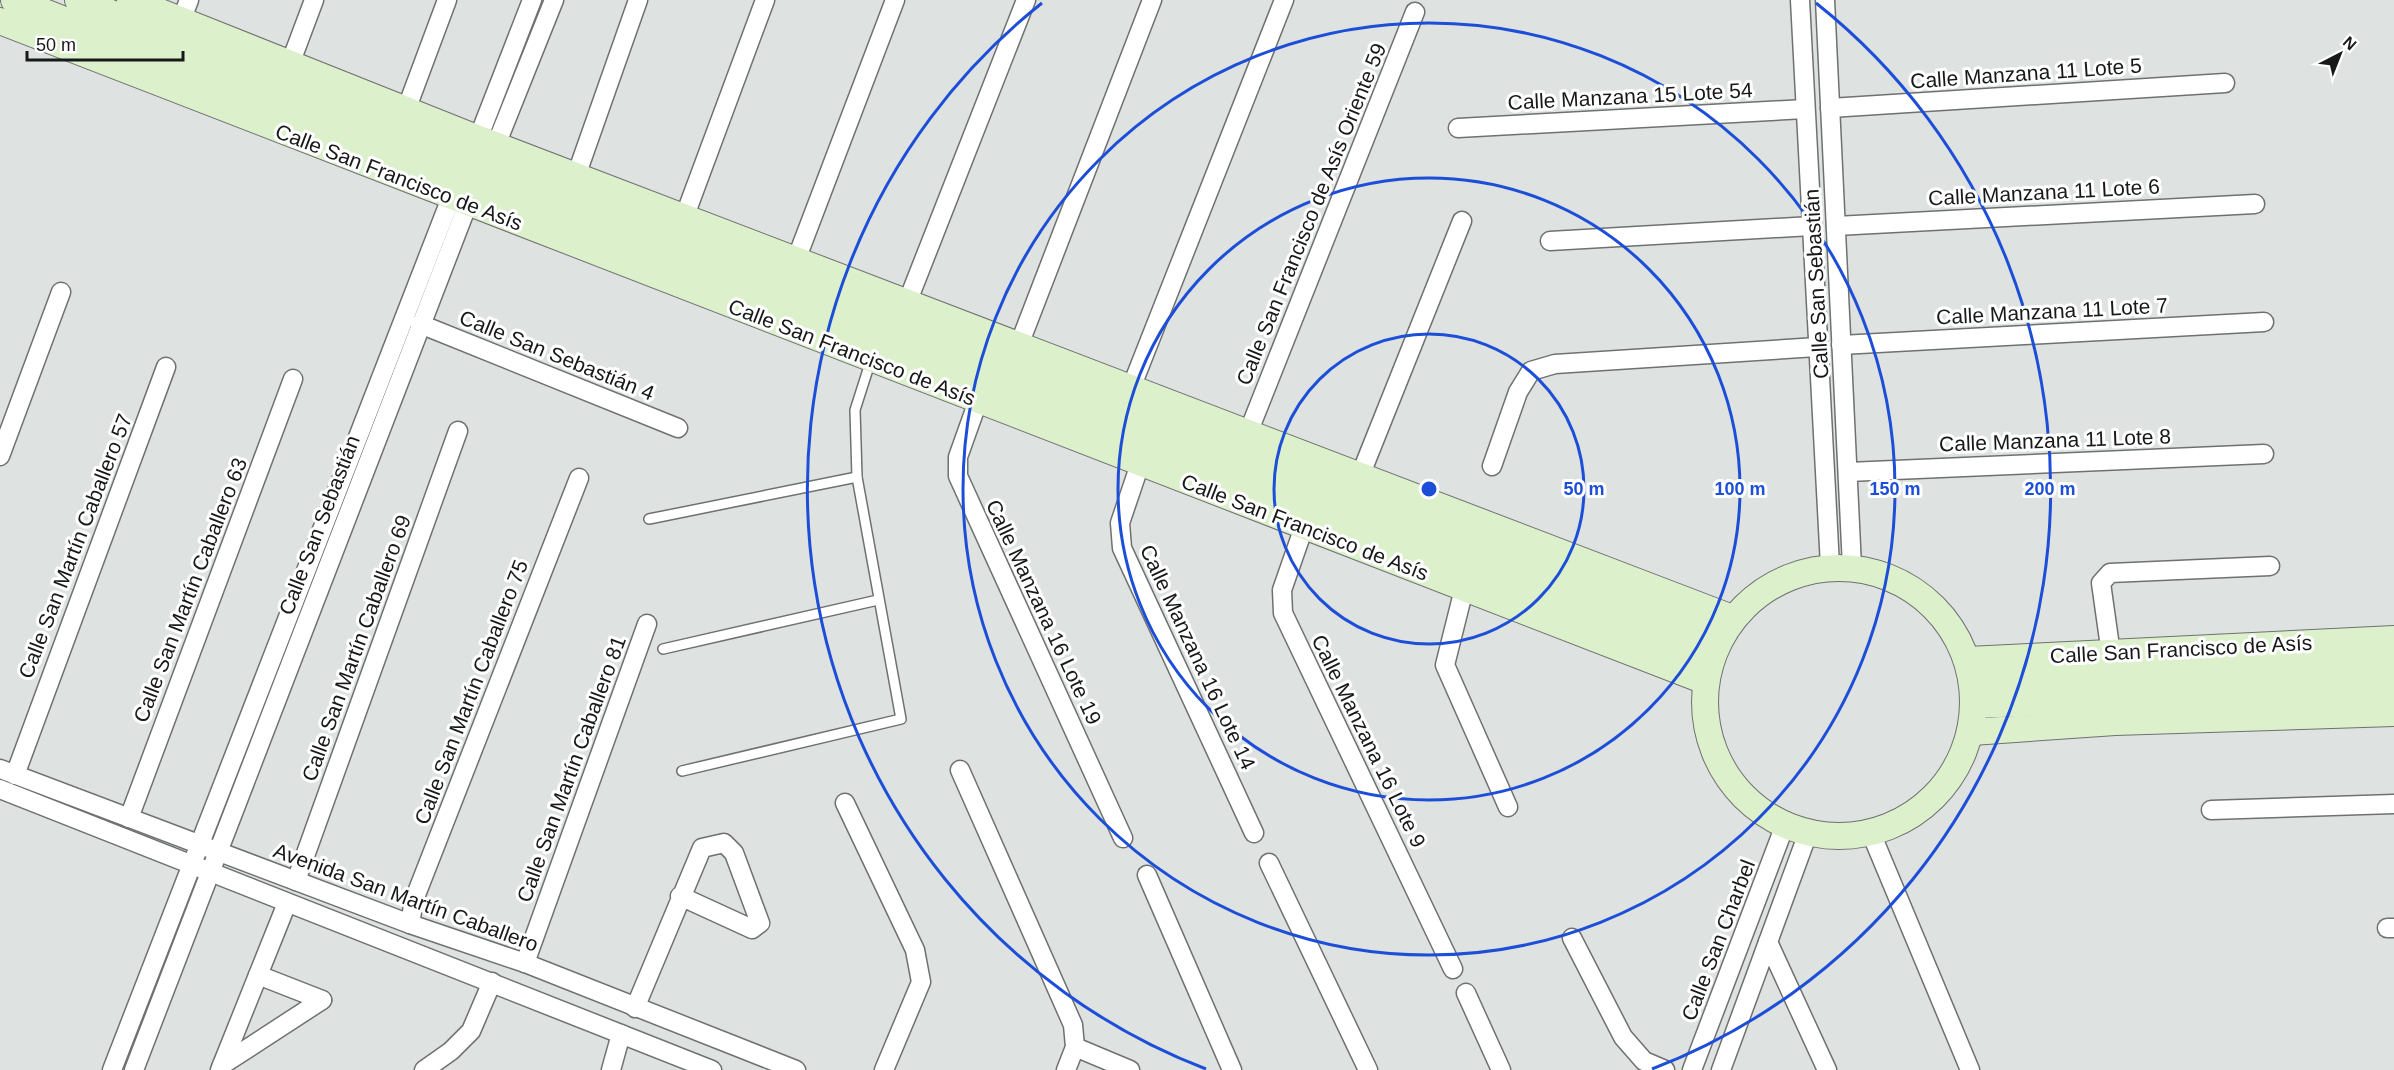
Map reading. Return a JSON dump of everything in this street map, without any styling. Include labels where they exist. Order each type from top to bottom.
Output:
[{"type":"street","name":"Calle San Francisco de Asís","points":[[14,0],[1721,636]]},
{"type":"street","name":"Calle San Francisco de Asís","points":[[78,0],[474,170],[871,360],[1705,681]]},
{"type":"street","name":"Calle San Francisco de Asís","points":[[130,0],[185,10],[290,64],[406,110],[474,170]]},
{"type":"street","points":[[290,64],[314,0]]},
{"type":"street","points":[[406,110],[447,0]]},
{"type":"street","name":"Calle San Sebastián","points":[[134,1070],[420,324],[532,0]]},
{"type":"street","name":"Calle San Sebastián","points":[[112,1070],[200,845],[474,170],[554,0]]},
{"type":"street","points":[[576,176],[638,0]]},
{"type":"street","points":[[684,218],[765,0]]},
{"type":"street","points":[[796,260],[895,0]]},
{"type":"street","points":[[907,303],[1026,0]]},
{"type":"street","points":[[1019,345],[1152,0]]},
{"type":"street","points":[[1131,388],[1284,0]]},
{"type":"street","name":"Calle San Sebastián","points":[[1800,0],[1816,347],[1841,566]]},
{"type":"street","name":"Calle San Sebastián","points":[[1825,0],[1848,472],[1841,566]]},
{"type":"street","name":"Calle San Francisco de Asís Oriente 59","points":[[1248,433],[1415,12]]},
{"type":"street","name":"Calle San Francisco de Asís","points":[[0,21],[474,170],[576,176],[1360,476],[1721,636]]},
{"type":"street","name":"Calle Manzana 11 Lote 5","points":[[1830,108],[2225,83]]},
{"type":"street","name":"Calle Manzana 15 Lote 54","points":[[1458,128],[1805,109]]},
{"type":"street","name":"Calle Manzana 11 Lote 6","points":[[1836,226],[2255,204]]},
{"type":"street","points":[[1360,476],[1462,221]]},
{"type":"street","points":[[1550,241],[1811,226]]},
{"type":"street","points":[[0,456],[61,292]]},
{"type":"street","name":"Calle Manzana 11 Lote 7","points":[[1841,345],[2264,322]]},
{"type":"street","name":"Calle San Sebastián 4","points":[[420,324],[678,428]]},
{"type":"street","points":[[1492,466],[1518,392],[1531,371],[1556,364],[1816,347]]},
{"type":"street","name":"Calle San Martín Caballero 57","points":[[7,772],[166,367]]},
{"type":"street","name":"Calle San Martín Caballero 63","points":[[129,818],[293,379]]},
{"type":"street","name":"Calle Manzana 16 Lote 19","points":[[978,401],[958,457],[958,476],[1123,838]]},
{"type":"street","name":"Calle San Martín Caballero 69","points":[[296,881],[458,431]]},
{"type":"street","name":"Calle Manzana 11 Lote 8","points":[[1848,472],[2264,454]]},
{"type":"street","name":"Calle Manzana 16 Lote 14","points":[[1140,464],[1120,523],[1122,548],[1254,833]]},
{"type":"street","name":"Calle San Martín Caballero 75","points":[[410,924],[414,900],[579,478]]},
{"type":"street","name":"Calle Manzana 16 Lote 9","points":[[1304,527],[1282,590],[1282,613],[1453,969]]},
{"type":"street","points":[[1841,566],[1902,581],[1943,614],[1972,683],[1972,732],[1954,776],[1917,813],[1870,833],[1839,837],[1796,829],[1748,801],[1721,766],[1706,725],[1705,681],[1721,636],[1775,582],[1841,566]]},
{"type":"street","points":[[2111,654],[2101,583],[2110,573],[2270,566]]},
{"type":"street","points":[[1464,589],[1446,665],[1508,807]]},
{"type":"street","name":"Calle San Martín Caballero 81","points":[[525,963],[647,624]]},
{"type":"street","name":"Calle San Francisco de Asís","points":[[1972,683],[2111,654],[2309,641],[2394,639]]},
{"type":"street","name":"Calle San Francisco de Asís","points":[[1972,683],[2394,663]]},
{"type":"street","points":[[1972,683],[2394,688]]},
{"type":"street","points":[[1972,732],[2115,722],[2394,713]]},
{"type":"street","points":[[960,770],[1073,1025],[1075,1047],[1066,1070]]},
{"type":"street","name":"Avenida San Martín Caballero","points":[[7,772],[410,924],[525,963],[796,1070]]},
{"type":"street","points":[[0,789],[712,1070]]},
{"type":"street","points":[[845,803],[915,950],[920,966],[921,982],[884,1070]]},
{"type":"street","points":[[2211,810],[2394,804]]},
{"type":"street","points":[[1721,1070],[1768,942],[1796,829]]},
{"type":"street","name":"Calle San Charbel","points":[[1692,1070],[1796,829]]},
{"type":"street","points":[[1870,833],[1970,1070]]},
{"type":"street","points":[[635,1008],[680,896],[702,848],[724,843],[734,853],[760,923],[752,928],[680,896]]},
{"type":"street","points":[[1269,863],[1368,1070]]},
{"type":"street","points":[[1147,874],[1232,1070]]},
{"type":"street","points":[[221,1067],[287,903]]},
{"type":"street","points":[[1572,938],[1628,1044],[1644,1061],[1665,1070]]},
{"type":"street","points":[[1768,942],[1827,1070]]},
{"type":"street","points":[[221,1067],[322,1000],[258,975]]},
{"type":"street","points":[[424,1070],[451,1051],[471,1031],[492,982]]},
{"type":"street","points":[[1466,993],[1501,1070]]},
{"type":"street","points":[[611,1070],[621,1034]]},
{"type":"street","points":[[1075,1047],[1130,1070]]},
{"type":"lane","points":[[682,771],[901,719],[857,477],[855,410],[871,360]]},
{"type":"lane","points":[[649,519],[857,477]]},
{"type":"lane","points":[[663,649],[878,600]]}]
